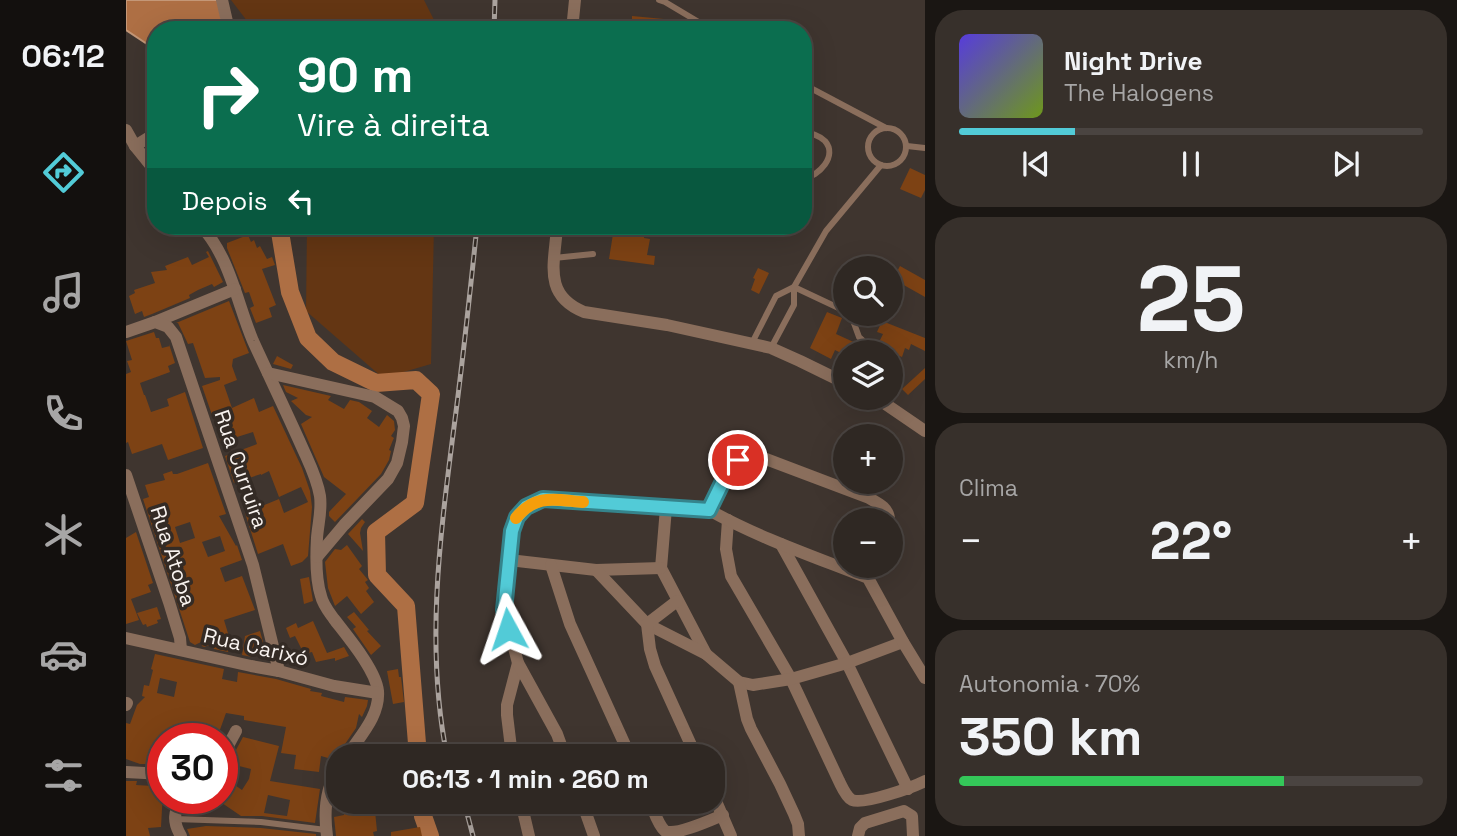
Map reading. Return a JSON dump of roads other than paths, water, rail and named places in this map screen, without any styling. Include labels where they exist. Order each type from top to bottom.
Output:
[{"type":"street","points":[[222,0],[227,21]]},
{"type":"street","points":[[573,21],[575,0]]},
{"type":"street","points":[[126,130],[147,161]]},
{"type":"street","points":[[135,146],[147,139]]},
{"type":"street","points":[[209,235],[235,289],[250,334],[314,474],[321,509],[317,557],[318,582],[324,606],[375,679],[377,708],[355,744]]},
{"type":"street","points":[[556,235],[553,273],[557,289],[571,307],[584,312],[667,325],[771,348],[833,377]]},
{"type":"street","points":[[126,332],[235,289]]},
{"type":"street","name":"Rua Curruira","points":[[155,321],[168,327],[176,337],[253,565],[279,671]]},
{"type":"street","points":[[268,373],[375,397],[398,411],[402,418],[402,442],[397,463],[388,479],[317,557]]},
{"type":"street","points":[[894,410],[925,431]]},
{"type":"street","points":[[709,510],[729,469],[738,460],[749,456],[758,456],[869,498],[885,508]]},
{"type":"street","name":"Rua Atoba","points":[[126,475],[169,602],[181,650]]},
{"type":"street","points":[[561,744],[518,663],[504,610],[512,531],[517,517],[526,507],[543,499],[709,510],[781,544],[833,560]]},
{"type":"street","points":[[666,508],[661,568],[706,654]]},
{"type":"street","points":[[727,520],[726,549],[731,576],[792,679],[847,794],[852,800],[862,801],[908,789],[925,781]]},
{"type":"street","points":[[781,544],[847,663],[908,789]]},
{"type":"street","points":[[509,560],[596,570],[661,568]]},
{"type":"street","points":[[551,565],[570,624],[625,744]]},
{"type":"street","points":[[596,570],[647,624],[706,654],[739,682],[753,685],[792,679],[847,663],[903,642]]},
{"type":"street","points":[[874,578],[903,642],[925,678]]},
{"type":"street","points":[[647,624],[677,601]]},
{"type":"street","points":[[647,624],[655,666],[691,744]]},
{"type":"street","name":"Rua Carixó","points":[[126,638],[279,671],[334,686],[378,693]]},
{"type":"street","points":[[510,744],[506,715],[518,663]]},
{"type":"street","points":[[739,682],[747,719],[794,814],[799,836]]},
{"type":"street","points":[[126,772],[147,773]]},
{"type":"street","points":[[858,836],[865,823],[901,811],[907,811],[912,816],[913,836]]},
{"type":"street","points":[[175,814],[181,836]]},
{"type":"street","points":[[326,814],[326,833]]},
{"type":"street","points":[[524,814],[529,836]]},
{"type":"street","points":[[586,814],[594,836]]},
{"type":"street","points":[[656,814],[664,830],[670,834],[684,832],[723,815],[731,836]]},
{"type":"lane","points":[[659,0],[697,21]]},
{"type":"lane","points":[[812,89],[886,128],[894,129],[905,138],[905,153],[902,159],[889,166],[875,161],[869,148],[873,134],[886,128]]},
{"type":"lane","points":[[812,134],[826,142],[830,152],[820,172],[812,177]]},
{"type":"lane","points":[[906,146],[925,148]]},
{"type":"lane","points":[[771,348],[794,305],[794,287],[826,231],[881,165]]},
{"type":"lane","points":[[554,258],[593,254]]},
{"type":"lane","points":[[794,287],[833,305]]},
{"type":"lane","points":[[752,343],[776,296],[794,287]]},
{"type":"lane","points":[[174,819],[261,822],[326,833]]},
{"type":"waterway","points":[[280,235],[290,292],[308,338],[333,362],[376,383],[416,380],[431,394],[415,503],[376,532],[377,575],[406,606],[417,744]]},
{"type":"waterway","points":[[423,814],[430,836]]},
{"type":"railway","points":[[494,21],[495,0]]},
{"type":"railway","points":[[445,744],[437,674],[437,592],[476,235]]},
{"type":"railway","points":[[467,814],[473,836]]}]
